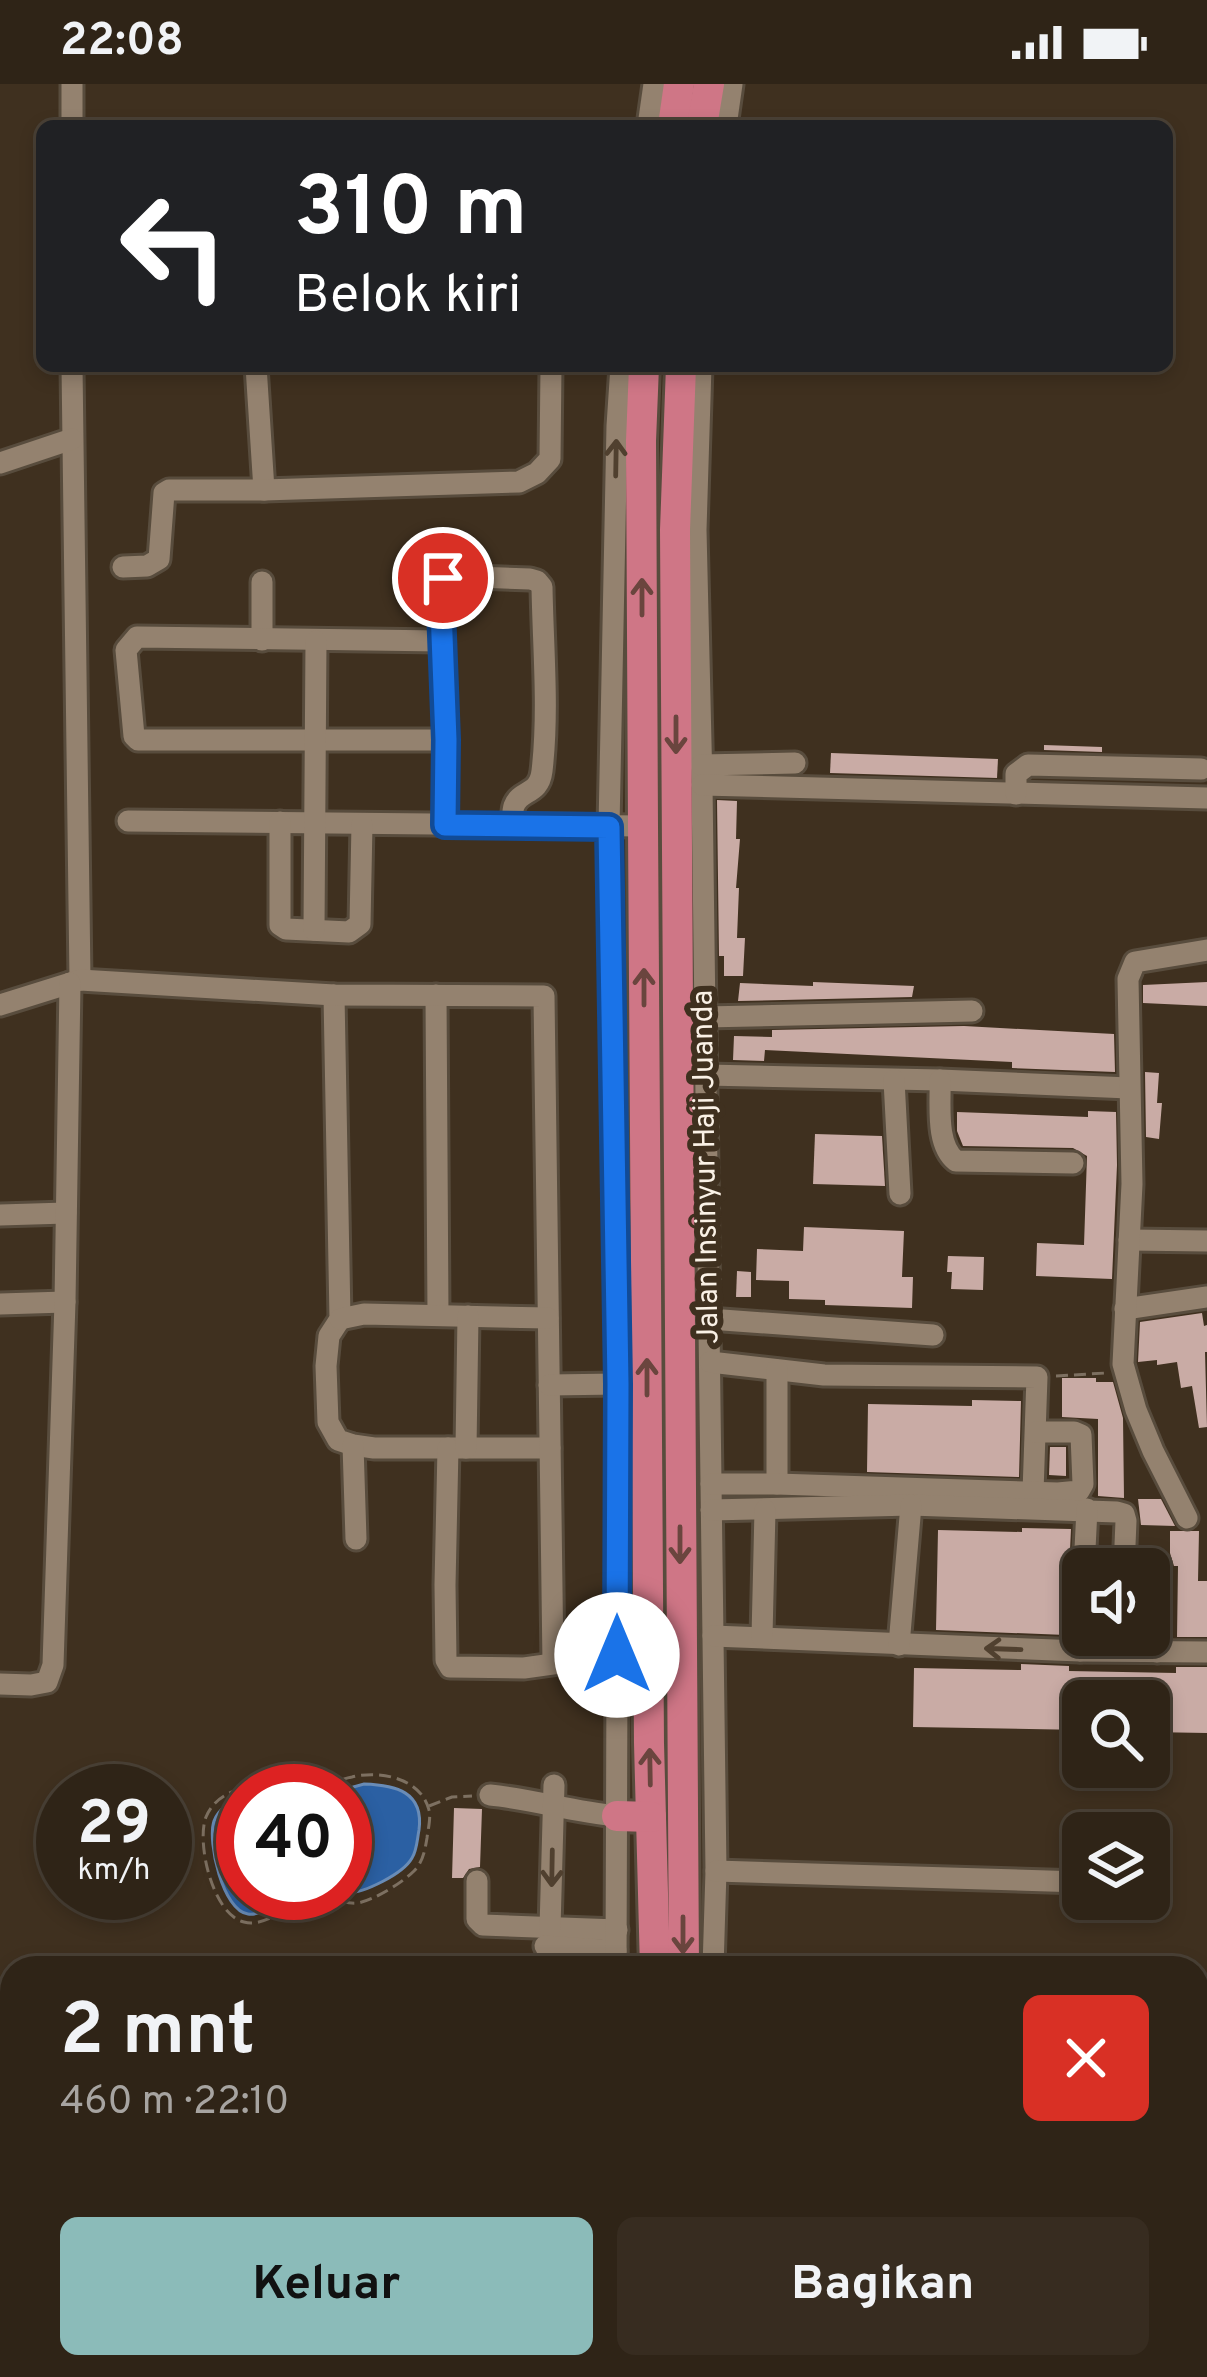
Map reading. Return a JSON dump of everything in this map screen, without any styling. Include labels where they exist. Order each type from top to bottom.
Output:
[{"type":"highway","points":[[674,120],[679,84]]},
{"type":"highway","points":[[703,120],[710,84]]},
{"type":"highway","name":"Jalan Insinyur Haji Juanda","points":[[644,372],[633,1573],[651,1817],[655,1956]]},
{"type":"highway","name":"Jalan Insinyur Haji Juanda","points":[[681,372],[686,530],[683,1956]]},
{"type":"highway","points":[[605,1815],[651,1817]]},
{"type":"street","points":[[72,84],[72,120]]},
{"type":"street","points":[[649,120],[654,84]]},
{"type":"street","points":[[727,120],[732,84]]},
{"type":"street","points":[[0,1684],[47,1682],[52,1665],[75,982],[72,372]]},
{"type":"street","points":[[256,372],[264,490]]},
{"type":"street","points":[[123,567],[147,566],[160,559],[164,493],[170,490],[519,482],[537,473],[550,458],[551,372]]},
{"type":"street","name":"Jalan Insinyur Haji Juanda","points":[[607,1944],[602,1656],[633,1573],[599,1384],[610,691],[621,372]]},
{"type":"street","name":"Jalan Insinyur Haji Juanda","points":[[700,372],[686,530],[702,775],[713,1956]]},
{"type":"street","points":[[0,463],[73,439]]},
{"type":"street","points":[[445,825],[440,583],[443,578],[530,579],[542,587],[542,776],[536,790],[514,805],[512,826]]},
{"type":"street","points":[[262,582],[262,640]]},
{"type":"street","points":[[442,641],[137,638],[126,650],[138,740],[446,740]]},
{"type":"street","points":[[314,930],[316,641]]},
{"type":"street","points":[[610,691],[642,692]]},
{"type":"street","points":[[702,775],[794,764]]},
{"type":"street","points":[[1016,794],[1016,774],[1028,765],[1201,769]]},
{"type":"street","points":[[702,775],[1016,794],[1207,799]]},
{"type":"street","points":[[128,821],[643,826]]},
{"type":"street","points":[[280,823],[280,925],[349,932],[360,924],[362,824]]},
{"type":"street","points":[[1187,1518],[1136,1410],[1123,1364],[1132,1184],[1130,969],[1145,958],[1207,950]]},
{"type":"street","points":[[0,1005],[75,982],[334,995],[544,996],[553,1663]]},
{"type":"street","points":[[334,995],[340,1319],[329,1336],[328,1422],[338,1440],[353,1445],[550,1448]]},
{"type":"street","points":[[436,995],[438,1315]]},
{"type":"street","points":[[705,1017],[972,1011]]},
{"type":"street","points":[[706,1069],[765,1064]]},
{"type":"street","points":[[706,1069],[1129,1088]]},
{"type":"street","points":[[894,1080],[900,1194]]},
{"type":"street","points":[[940,1080],[943,1144],[956,1160],[1073,1162]]},
{"type":"street","points":[[0,1216],[66,1213]]},
{"type":"street","points":[[1129,1240],[1207,1241]]},
{"type":"street","points":[[1125,1309],[1207,1297]]},
{"type":"street","points":[[0,1304],[65,1302]]},
{"type":"street","points":[[340,1319],[364,1314],[548,1318]]},
{"type":"street","points":[[468,1316],[445,1585],[446,1660],[459,1668],[524,1668],[602,1656]]},
{"type":"street","points":[[709,1319],[933,1335]]},
{"type":"street","points":[[710,1362],[824,1375],[1037,1377],[1033,1492]]},
{"type":"street","points":[[777,1370],[777,1484]]},
{"type":"street","points":[[549,1385],[599,1384]]},
{"type":"street","points":[[711,1484],[1082,1490],[1081,1435],[1036,1432]]},
{"type":"street","points":[[353,1445],[356,1539]]},
{"type":"street","points":[[711,1510],[911,1505],[1087,1509],[1124,1514],[1125,1548]]},
{"type":"street","points":[[899,1646],[911,1505]]},
{"type":"street","points":[[1085,1548],[1087,1509]]},
{"type":"street","points":[[762,1637],[765,1510]]},
{"type":"street","points":[[713,1636],[1062,1651]]},
{"type":"street","points":[[1170,1652],[1207,1652]]},
{"type":"street","points":[[490,1795],[554,1796],[605,1815]]},
{"type":"street","points":[[548,1937],[554,1796]]},
{"type":"street","points":[[716,1871],[1062,1881]]},
{"type":"street","points":[[477,1881],[479,1923],[607,1944]]},
{"type":"path","points":[[1037,1377],[1102,1373],[1123,1364]]},
{"type":"path","points":[[372,1775],[407,1783],[419,1792],[430,1818],[420,1864],[372,1896]]},
{"type":"path","points":[[428,1807],[452,1797],[490,1795]]},
{"type":"path","points":[[216,1802],[204,1822],[206,1858],[216,1889]]},
{"type":"water","points":[[372,1785],[405,1793],[419,1817],[414,1855],[373,1886]]},
{"type":"water","points":[[216,1816],[216,1859],[212,1831]]},
{"type":"building","points":[[1044,745],[1102,747],[1102,752],[1044,750]]},
{"type":"building","points":[[831,753],[998,759],[997,778],[830,773]]},
{"type":"building","points":[[717,800],[737,801],[737,938],[745,938],[743,976],[724,976],[724,956],[719,956]]},
{"type":"building","points":[[813,982],[914,986],[912,997],[738,1001],[740,983],[813,986]]},
{"type":"building","points":[[1207,982],[1207,1006],[1143,1003],[1143,985]]},
{"type":"building","points":[[964,1026],[1114,1034],[1115,1072],[765,1050],[764,1061],[733,1060],[734,1036],[772,1037],[772,1030]]},
{"type":"building","points":[[1145,1072],[1159,1073],[1159,1139],[1146,1137]]},
{"type":"building","points":[[1088,1111],[1116,1112],[1112,1279],[1036,1276],[1037,1243],[1084,1245],[1087,1156],[1073,1148],[963,1146],[957,1112],[1088,1117]]},
{"type":"building","points":[[815,1134],[882,1136],[885,1186],[813,1184]]},
{"type":"building","points":[[804,1227],[904,1231],[902,1277],[913,1277],[912,1308],[789,1299],[789,1281],[756,1280],[757,1249],[803,1251]]},
{"type":"building","points":[[948,1256],[984,1257],[983,1290],[951,1289]]},
{"type":"building","points":[[737,1271],[751,1272],[751,1297],[736,1297]]},
{"type":"building","points":[[1202,1313],[1207,1325],[1207,1427],[1199,1428],[1192,1386],[1181,1388],[1177,1362],[1138,1362],[1140,1322]]},
{"type":"building","points":[[1062,1378],[1113,1382],[1123,1418],[1124,1498],[1098,1496],[1098,1419],[1062,1417]]},
{"type":"building","points":[[972,1400],[1021,1401],[1019,1477],[867,1472],[868,1404],[972,1406]]},
{"type":"building","points":[[1050,1447],[1066,1447],[1066,1476],[1049,1475]]},
{"type":"building","points":[[1138,1499],[1161,1499],[1175,1526],[1141,1525]]},
{"type":"building","points":[[1022,1528],[1071,1529],[1070,1548],[1062,1548],[1062,1635],[936,1630],[938,1530],[1022,1532]]},
{"type":"building","points":[[1170,1531],[1199,1531],[1198,1581],[1207,1581],[1207,1637],[1177,1637],[1178,1566],[1174,1566]]},
{"type":"building","points":[[1021,1664],[1069,1666],[1069,1671],[1176,1673],[1176,1667],[1207,1667],[1207,1733],[1170,1732],[1170,1680],[1062,1680],[1062,1730],[913,1727],[914,1668],[1021,1670]]},
{"type":"building","points":[[454,1808],[482,1809],[480,1867],[469,1869],[463,1878],[452,1878]]},
{"type":"route","points":[[443,578],[445,825],[609,827],[618,1384],[617,1655]]}]
